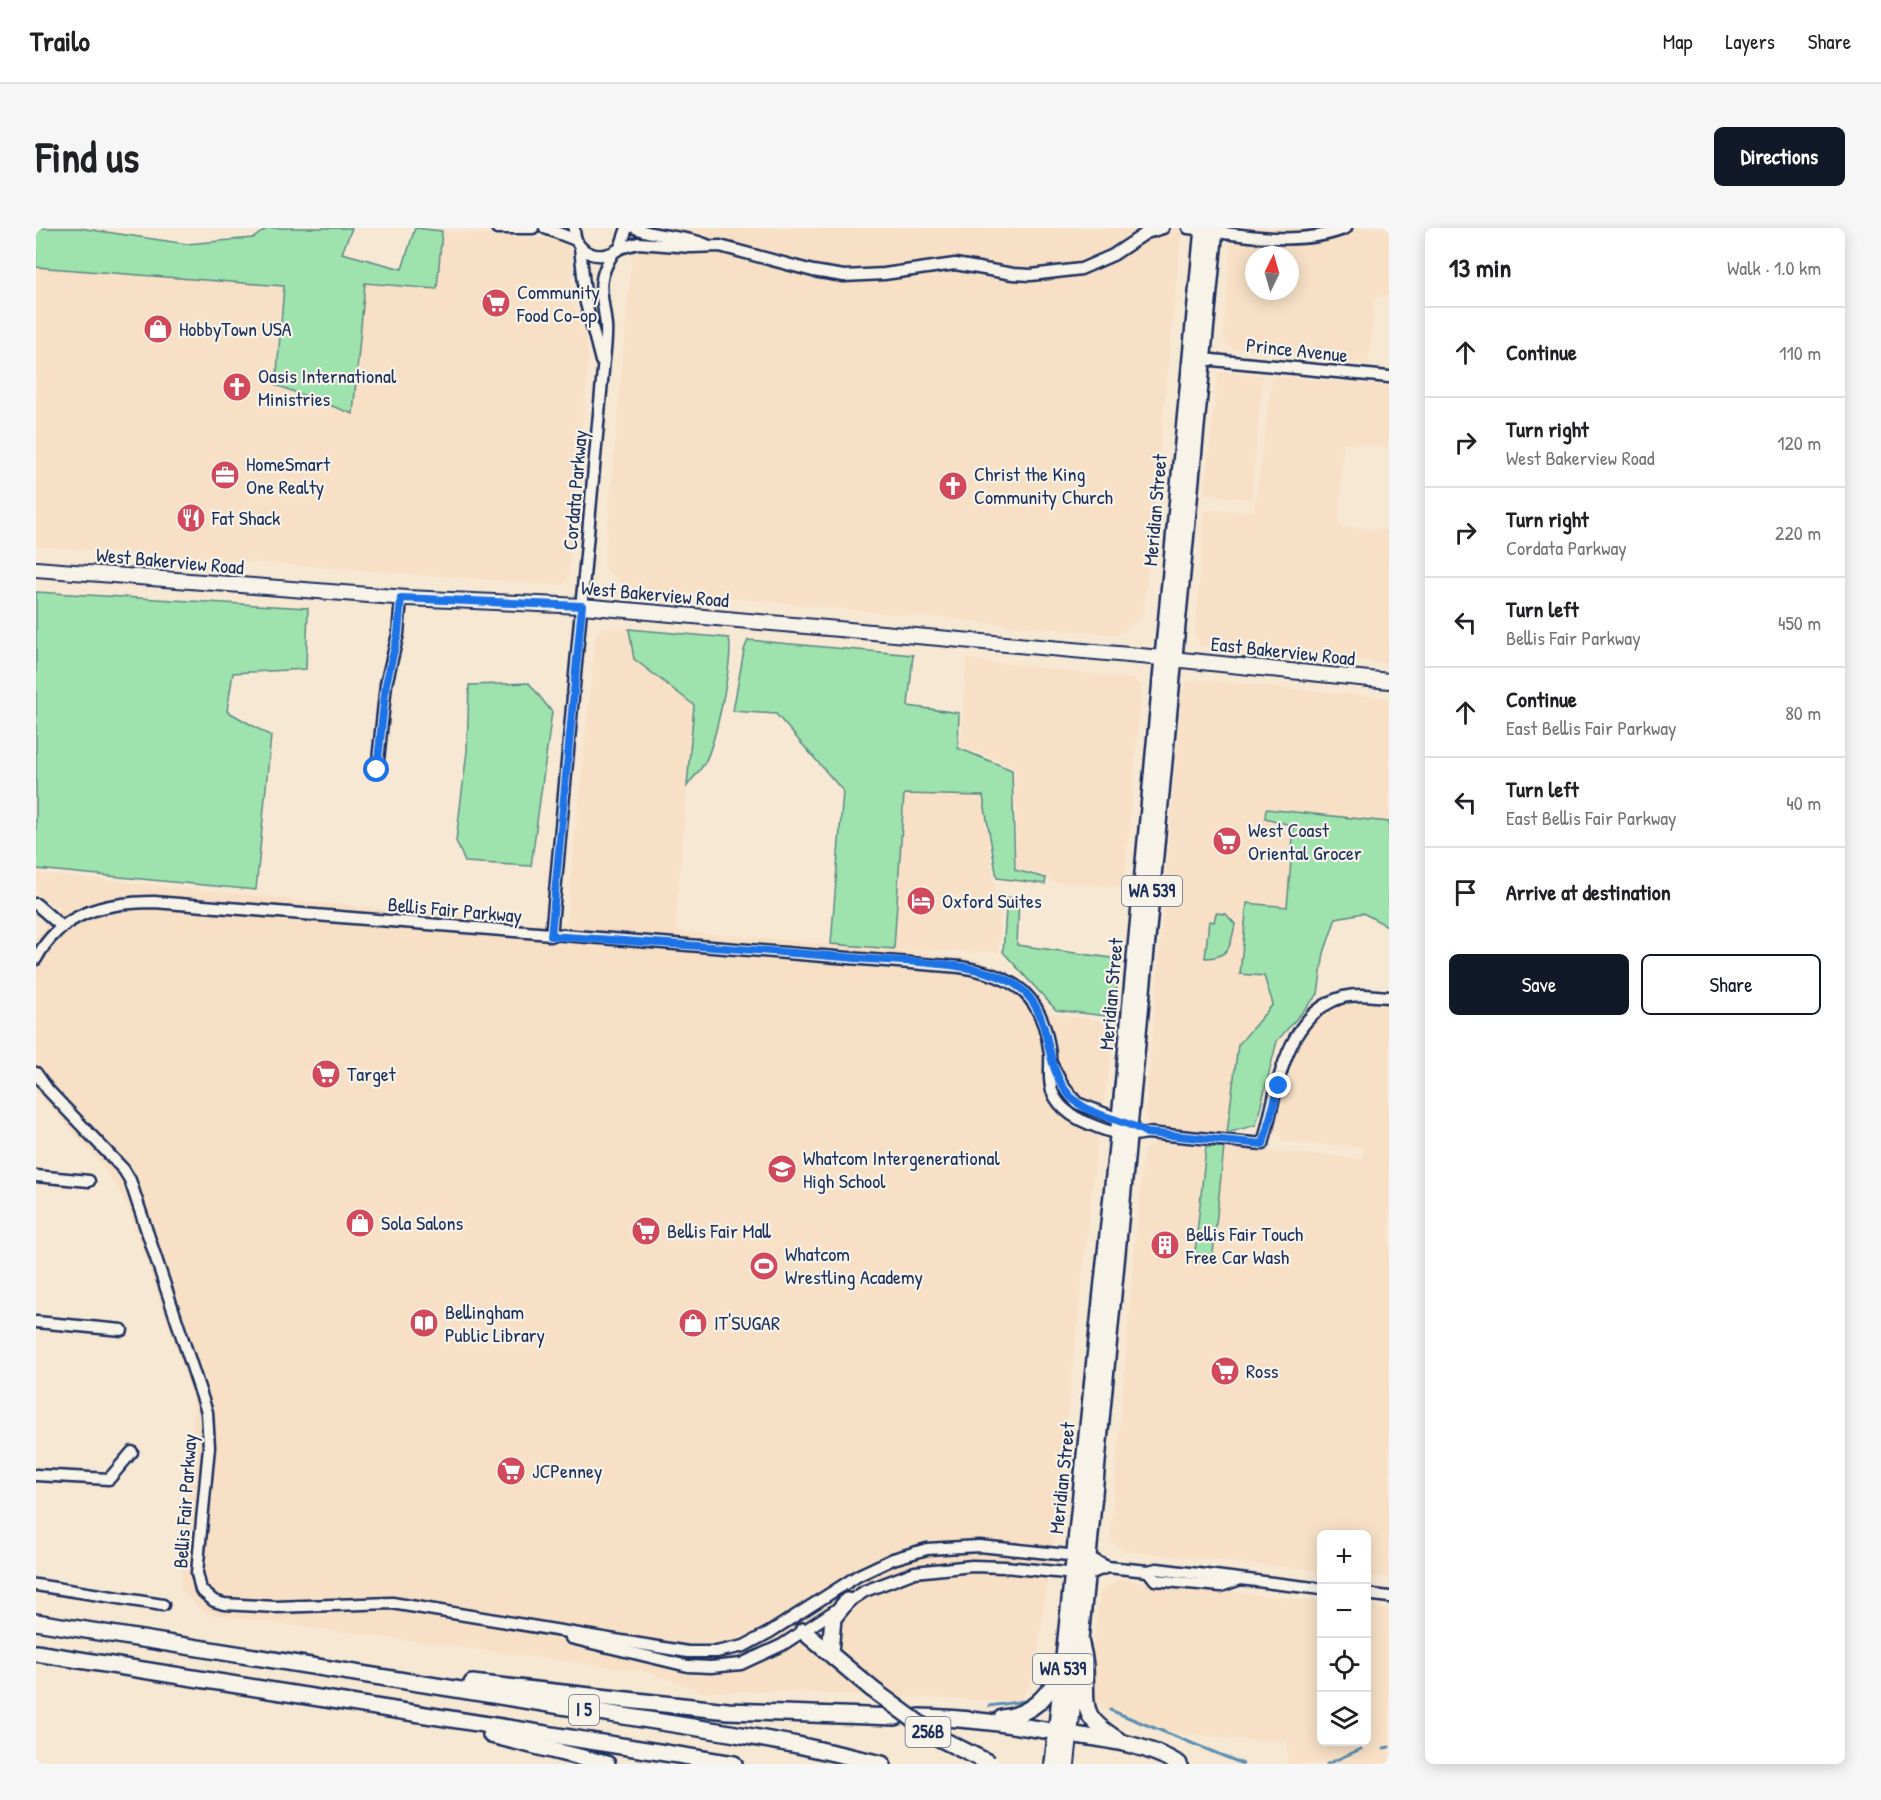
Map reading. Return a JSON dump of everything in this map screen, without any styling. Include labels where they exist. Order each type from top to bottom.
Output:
[{"type":"highway","name":"Meridian Street","points":[[1053,1764],[1063,1733],[1062,1672],[1079,1575],[1101,1304],[1143,997],[1195,311],[1205,229]]},
{"type":"highway","name":"Meridian Street","points":[[1081,1556],[1106,1381],[1140,900],[1202,358],[1205,229]]},
{"type":"highway","points":[[1195,311],[1199,333],[1198,347],[1202,358]]},
{"type":"highway","points":[[1140,900],[1145,910],[1139,978],[1143,997]]},
{"type":"highway","points":[[1101,1304],[1106,1316],[1100,1371],[1106,1381]]},
{"type":"highway","name":"Meridian Street","points":[[1079,1575],[1080,1640]]},
{"type":"highway","points":[[830,1652],[833,1618],[847,1601]]},
{"type":"highway","name":"I 5","points":[[36,1622],[742,1735],[882,1764]]},
{"type":"highway","name":"256B","points":[[796,1635],[830,1652],[872,1689],[923,1728],[991,1764]]},
{"type":"highway","points":[[1080,1640],[1085,1668],[1084,1687],[1087,1708],[1099,1727],[1118,1740]]},
{"type":"highway","name":"I 5","points":[[36,1653],[734,1764]]},
{"type":"highway","points":[[284,1661],[694,1708],[896,1717]]},
{"type":"highway","points":[[990,1720],[1014,1716],[1032,1709],[1046,1697],[1062,1672]]},
{"type":"highway","points":[[347,1703],[607,1764]]},
{"type":"highway","points":[[919,1717],[990,1720],[1118,1740],[1148,1749],[1179,1764]]},
{"type":"main road","name":"West Bakerview Road","points":[[36,569],[401,598],[582,606],[1167,658]]},
{"type":"main road","name":"East Bakerview Road","points":[[1167,658],[1389,681]]},
{"type":"main road","name":"Meridian Street","points":[[1067,1764],[1063,1733],[1080,1640]]},
{"type":"street","points":[[497,228],[533,228]]},
{"type":"street","points":[[546,228],[596,256],[638,243],[691,247],[707,245]]},
{"type":"street","name":"Cordata Parkway","points":[[574,228],[586,303],[603,370]]},
{"type":"street","name":"Cordata Parkway","points":[[551,936],[603,370],[606,327],[599,287],[603,270],[627,228]]},
{"type":"street","points":[[635,228],[649,233],[691,238],[707,245],[747,252],[813,271],[844,276],[884,274],[955,264],[1031,275],[1067,272],[1095,264],[1146,233],[1163,228]]},
{"type":"street","points":[[1205,229],[1293,238],[1317,236],[1346,228]]},
{"type":"street","name":"Prince Avenue","points":[[1202,358],[1389,377]]},
{"type":"street","points":[[377,770],[386,684],[398,634],[401,598]]},
{"type":"street","name":"Bellis Fair Parkway","points":[[36,959],[50,937],[75,917],[100,908],[128,902],[154,902],[551,936],[960,967],[988,972],[1019,987],[1037,1007],[1044,1023],[1051,1063],[1063,1086],[1077,1103],[1125,1128],[1147,1133],[1263,1144],[1292,1042],[1309,1018],[1331,1002],[1345,996],[1389,998]]},
{"type":"street","points":[[36,904],[61,926]]},
{"type":"street","name":"Bellis Fair Parkway","points":[[36,1073],[48,1090],[117,1161],[130,1180],[207,1412],[208,1447],[198,1573],[201,1590],[214,1601],[224,1604],[275,1607],[392,1603],[688,1652],[716,1652],[744,1646],[873,1568],[927,1549],[979,1546],[1081,1556],[1107,1567]]},
{"type":"street","points":[[36,1176],[89,1181]]},
{"type":"street","points":[[36,1322],[122,1330]]},
{"type":"street","points":[[36,1475],[109,1479],[132,1452]]},
{"type":"street","name":"Bellis Fair Parkway","points":[[548,1630],[586,1644],[688,1666],[711,1667],[741,1664],[796,1635],[847,1601],[898,1577],[932,1569],[1005,1567],[1079,1575],[1107,1567]]},
{"type":"street","points":[[1107,1567],[1149,1571],[1169,1570],[1317,1588]]},
{"type":"street","points":[[36,1585],[163,1605]]},
{"type":"street","points":[[1371,1595],[1389,1597]]},
{"type":"street","points":[[794,1617],[796,1635]]},
{"type":"street","points":[[781,1625],[796,1635]]},
{"type":"shaded area","points":[[634,228],[1182,228],[1143,616],[1117,635],[628,588],[604,567]]},
{"type":"shaded area","points":[[1232,228],[1389,228],[1389,296],[1381,295],[1375,299],[1369,364],[1232,349],[1223,338]]},
{"type":"shaded area","points":[[442,231],[558,240],[567,245],[571,253],[572,299],[586,340],[589,357],[568,579],[561,585],[36,546],[36,267],[284,286],[276,385],[353,413],[365,283],[437,289]]},
{"type":"shaded area","points":[[1218,372],[1263,375],[1251,499],[1204,494]]},
{"type":"shaded area","points":[[1272,376],[1389,386],[1389,447],[1343,443],[1339,526],[1389,531],[1389,663],[1201,646],[1195,634],[1205,510],[1254,512]]},
{"type":"shaded area","name":"Bellis Fair Mall","points":[[606,627],[629,629],[634,660],[694,705],[675,931],[893,949],[903,794],[983,796],[996,895],[1001,897],[999,952],[902,950],[978,960],[1016,977],[1053,1013],[1116,1024],[1097,1145],[1057,1510],[1035,1672],[1020,1702],[769,1691],[703,1692],[649,1672],[206,1614],[180,1590],[194,1402],[126,1202],[100,1162],[36,1091],[36,938],[60,909],[36,895],[36,873],[529,924],[566,924],[596,633]]},
{"type":"shaded area","points":[[966,659],[1133,679],[1142,686],[1124,887],[1052,882],[1049,877],[1017,869],[1015,767],[961,747]]},
{"type":"shaded area","points":[[1199,680],[1389,698],[1389,822],[1266,810],[1265,818],[1295,826],[1287,907],[1247,903],[1273,1004],[1238,1045],[1227,1133],[1151,1126],[1145,1118],[1182,693],[1188,683]]},
{"type":"shaded area","points":[[1350,1001],[1389,1004],[1389,1578],[1371,1576],[1371,1530],[1317,1530],[1317,1571],[1125,1551],[1110,1541],[1143,1150],[1155,1143],[1206,1147],[1194,1261],[1212,1263],[1224,1147],[1363,1159],[1364,1148],[1283,1141],[1274,1131],[1296,1043],[1305,1030],[1322,1015]]},
{"type":"shaded area","points":[[1120,1579],[1317,1602],[1317,1746],[1371,1746],[1371,1607],[1389,1609],[1389,1764],[1286,1764],[1288,1740],[1256,1741],[1162,1731],[1102,1708],[1094,1699],[1090,1669],[1100,1592]]},
{"type":"green space","points":[[36,228],[79,228],[187,244],[253,238],[268,228],[352,228],[342,253],[402,269],[415,228],[442,231],[437,289],[365,283],[353,414],[276,385],[284,286],[36,267]]},
{"type":"green space","points":[[36,592],[308,608],[306,669],[233,673],[227,711],[271,736],[256,890],[36,869]]},
{"type":"green space","points":[[629,629],[729,638],[729,664],[713,740],[704,764],[687,786],[694,705],[634,659]]},
{"type":"green space","points":[[748,640],[913,655],[908,706],[959,713],[958,748],[1012,770],[1015,870],[1046,878],[1045,884],[997,878],[983,796],[904,794],[894,949],[831,944],[843,791],[776,714],[733,711],[744,650]]},
{"type":"green space","points":[[529,683],[552,712],[531,866],[465,862],[456,841],[467,751],[469,685]]},
{"type":"green space","points":[[1266,809],[1389,822],[1389,927],[1363,913],[1336,918],[1324,953],[1318,994],[1277,1041],[1256,1125],[1227,1133],[1238,1045],[1273,1004],[1264,976],[1240,974],[1247,903],[1287,907],[1294,826],[1265,818]]},
{"type":"green space","points":[[1007,897],[1019,899],[1017,945],[1119,959],[1114,1017],[1056,1010],[1003,952]]},
{"type":"green space","points":[[1216,913],[1226,914],[1235,924],[1232,938],[1228,949],[1220,956],[1205,958],[1209,921],[1214,922]]},
{"type":"green space","points":[[1206,1147],[1224,1147],[1212,1263],[1194,1262]]},
{"type":"waterway","points":[[989,1706],[1025,1701]]},
{"type":"waterway","points":[[1110,1710],[1243,1764]]},
{"type":"waterway","points":[[1384,1748],[1389,1747]]},
{"type":"waterway","points":[[1327,1764],[1361,1749]]},
{"type":"place","name":"Community Food Co-op","points":[[496,303]]},
{"type":"place","name":"HobbyTown USA","points":[[158,329]]},
{"type":"place","name":"Oasis International Ministries","points":[[237,387]]},
{"type":"place","name":"HomeSmart One Realty","points":[[225,475]]},
{"type":"place","name":"Christ the King Community Church","points":[[953,486]]},
{"type":"place","name":"Fat Shack","points":[[191,518]]},
{"type":"place","name":"West Coast Oriental Grocer","points":[[1227,841]]},
{"type":"place","name":"Oxford Suites","points":[[921,901]]},
{"type":"place","name":"Target","points":[[326,1074]]},
{"type":"place","name":"Whatcom Intergenerational High School","points":[[782,1169]]},
{"type":"place","name":"Sola Salons","points":[[360,1223]]},
{"type":"place","name":"Bellis Fair Mall","points":[[646,1231]]},
{"type":"place","name":"Bellis Fair Touch Free Car Wash","points":[[1165,1245]]},
{"type":"place","name":"Whatcom Wrestling Academy","points":[[764,1266]]},
{"type":"place","name":"Bellingham Public Library","points":[[424,1323]]},
{"type":"place","name":"IT'SUGAR","points":[[693,1323]]},
{"type":"place","name":"Ross","points":[[1225,1371]]},
{"type":"place","name":"JCPenney","points":[[511,1471]]},
{"type":"route","points":[[377,770],[386,684],[398,634],[401,598],[582,606],[551,936],[960,967],[995,974],[1019,987],[1037,1007],[1044,1023],[1051,1063],[1069,1095],[1077,1103],[1091,1110],[1131,1123],[1147,1133],[1263,1144],[1279,1086]]}]
